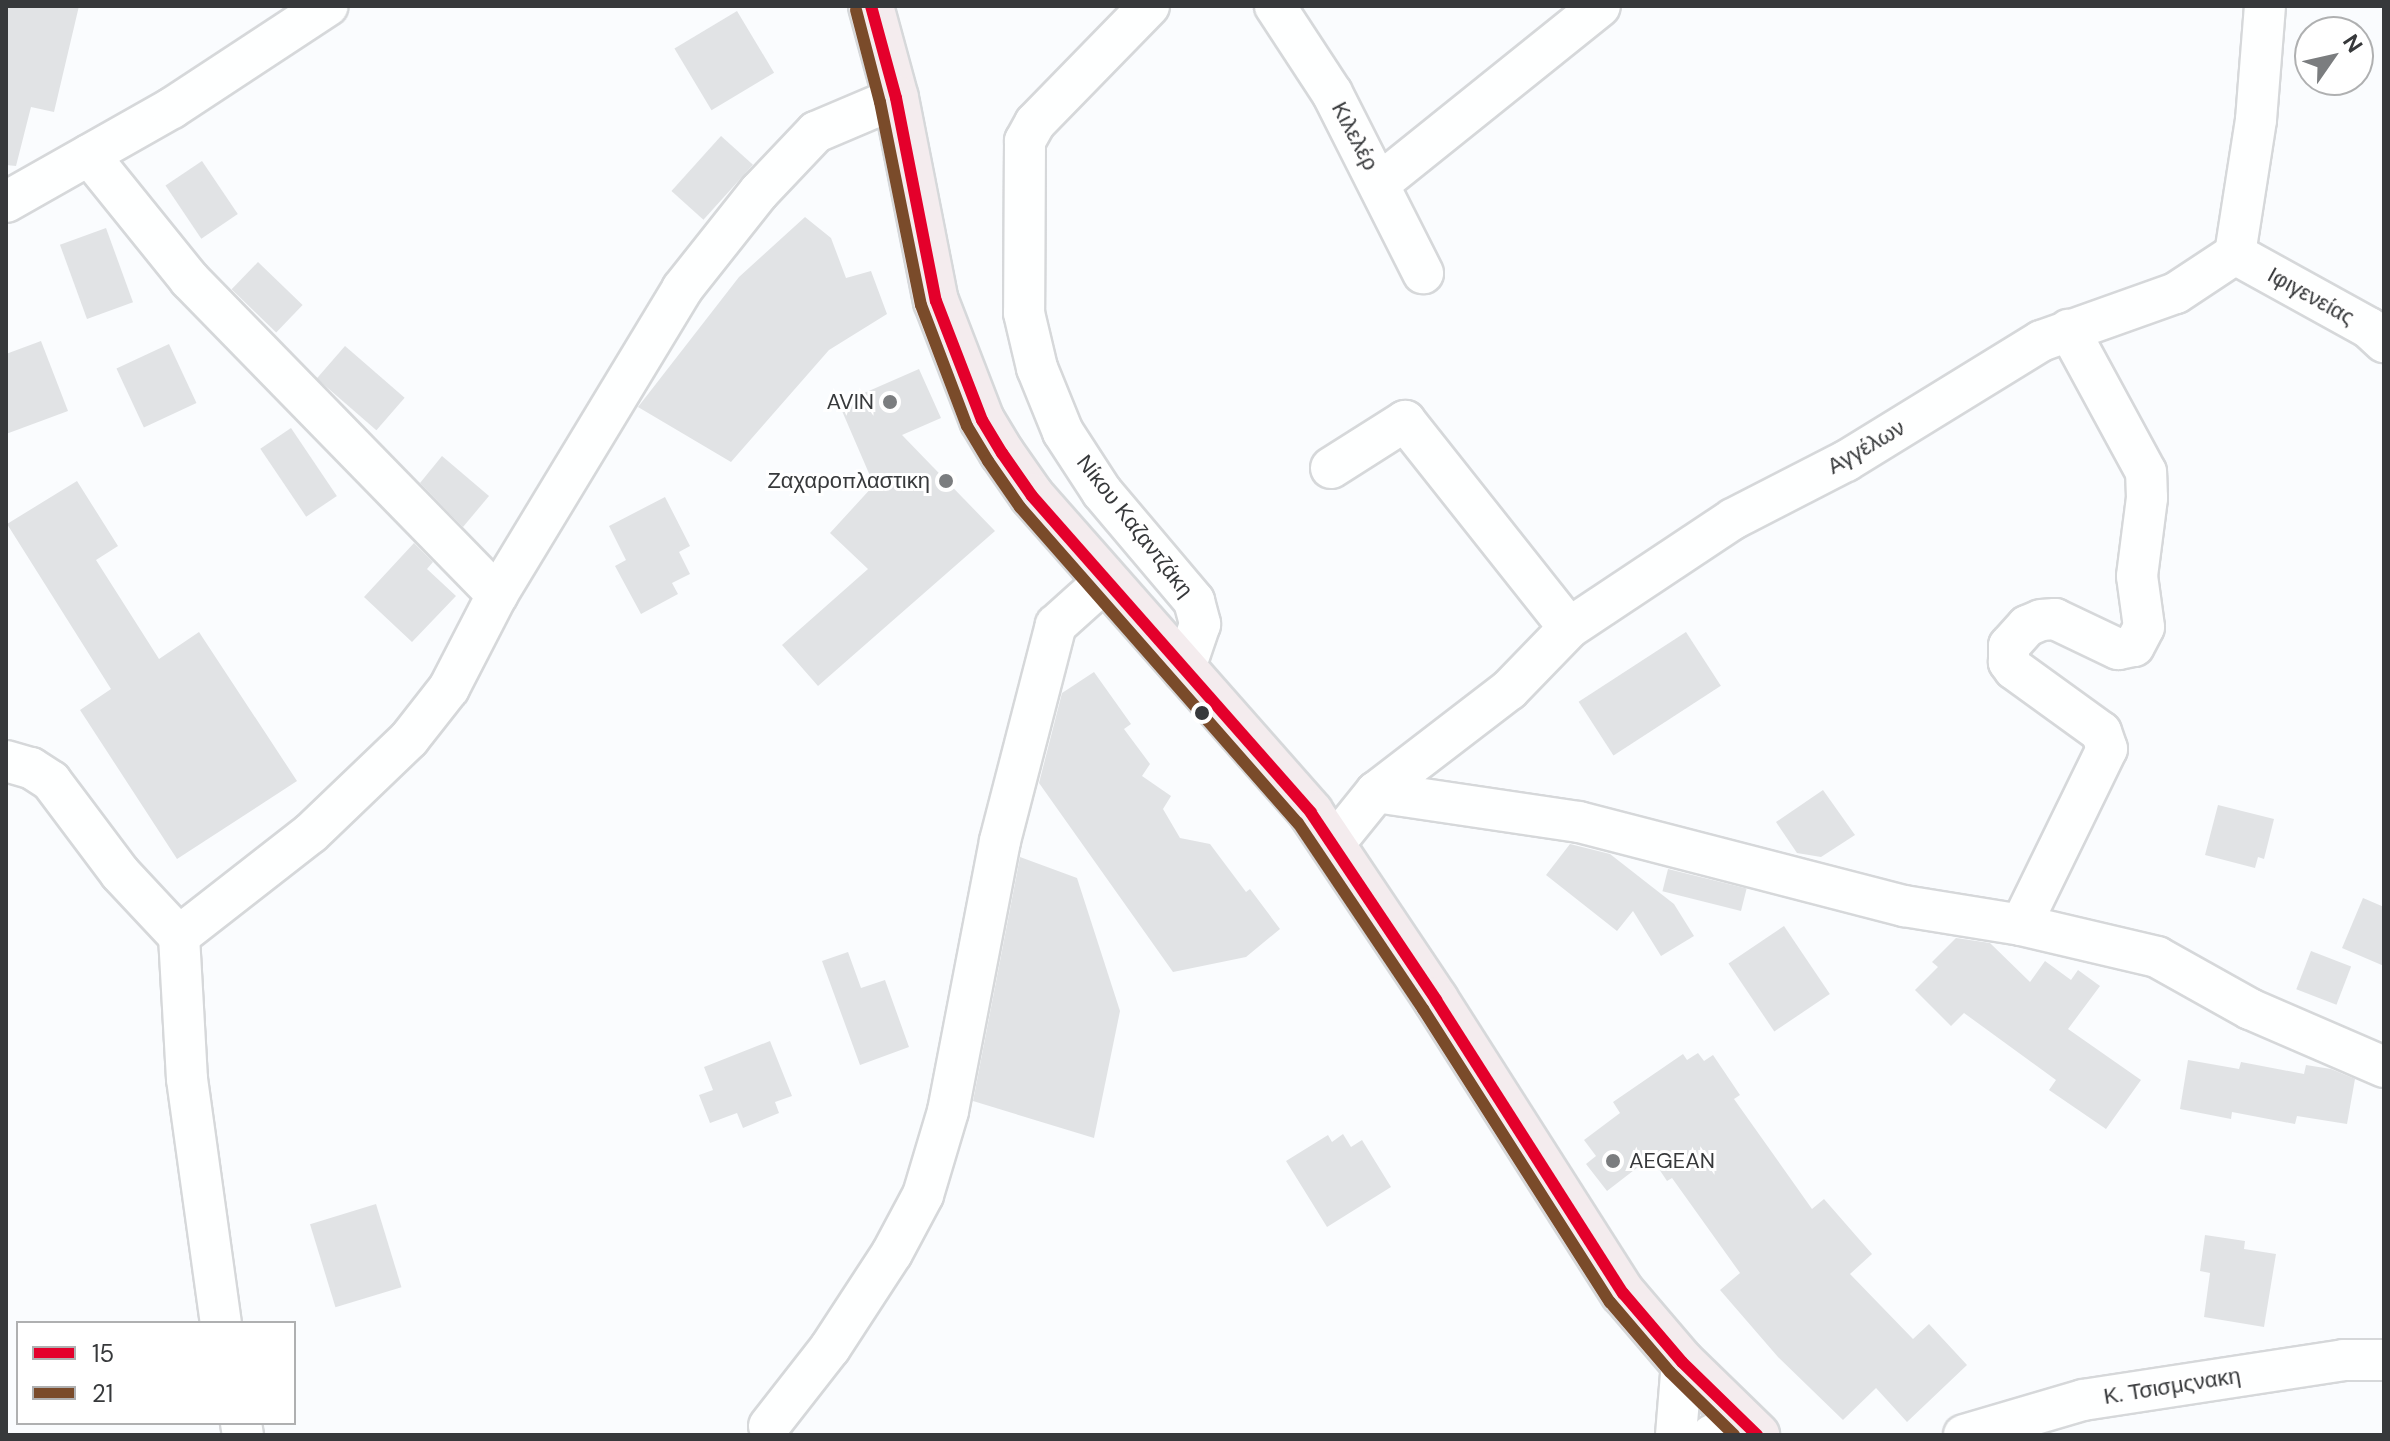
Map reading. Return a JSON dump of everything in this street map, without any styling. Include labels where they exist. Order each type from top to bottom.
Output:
[{"type":"main road","points":[[871,6],[896,98],[936,301],[982,420],[1032,496],[1311,813],[1334,844],[1586,1240],[1623,1293],[1738,1431]]},
{"type":"street","points":[[6,202],[172,108],[327,6]]},
{"type":"street","name":"Νίκου Καζαντζάκη","points":[[1149,6],[1035,123],[1025,141],[1024,313],[1037,368],[1063,432],[1102,492],[1194,601],[1200,624],[1184,671]]},
{"type":"street","name":"Κιλελέρ","points":[[1275,6],[1332,93],[1423,273]]},
{"type":"street","points":[[1380,183],[1600,6]]},
{"type":"street","points":[[2235,254],[2256,120],[2265,6]]},
{"type":"street","points":[[179,936],[311,833],[409,739],[449,688],[497,595],[682,289],[759,192],[816,132],[896,98]]},
{"type":"street","points":[[89,155],[190,280],[497,595]]},
{"type":"street","name":"Αγγέλων","points":[[1334,844],[1376,792],[1509,690],[1569,628],[1733,519],[1846,461],[2041,341],[2176,293],[2235,254]]},
{"type":"street","name":"Ιφιγενείας","points":[[2235,254],[2369,328],[2384,342]]},
{"type":"street","points":[[2021,925],[2107,749],[2101,732],[2014,669],[2009,662],[2009,646],[2027,626],[2041,620],[2055,619],[2118,649],[2134,646],[2144,627],[2137,576],[2147,498],[2146,472],[2069,330]]},
{"type":"street","points":[[1331,468],[1405,421],[1569,628]]},
{"type":"street","points":[[770,1432],[892,1253],[923,1195],[948,1111],[1000,841],[1056,625],[1106,580]]},
{"type":"street","points":[[6,761],[31,768],[51,781],[120,873],[179,936],[187,1079],[221,1321]]},
{"type":"street","points":[[1376,792],[1579,822],[1904,906],[2021,925],[2157,957],[2250,1009],[2384,1067]]},
{"type":"street","name":"Κ. Τσισμςνακη","points":[[1964,1435],[2083,1400],[2343,1360],[2384,1360]]},
{"type":"street","points":[[1676,1435],[1682,1362]]},
{"type":"building","points":[[6,6],[79,6],[54,112],[31,107],[16,166],[6,165]]},
{"type":"building","points":[[737,11],[774,73],[712,110],[674,49]]},
{"type":"building","points":[[721,136],[753,165],[703,220],[671,191]]},
{"type":"building","points":[[202,161],[238,214],[201,239],[166,186]]},
{"type":"building","points":[[805,217],[831,238],[846,278],[871,271],[887,314],[829,350],[731,462],[638,407],[739,277]]},
{"type":"building","points":[[106,228],[133,302],[87,319],[60,245]]},
{"type":"building","points":[[258,262],[303,305],[276,332],[232,289]]},
{"type":"building","points":[[41,341],[68,411],[6,434],[6,354]]},
{"type":"building","points":[[169,344],[196,403],[144,427],[116,369]]},
{"type":"building","points":[[345,346],[405,398],[376,430],[317,378]]},
{"type":"building","points":[[919,369],[941,418],[902,435],[995,531],[818,686],[782,645],[868,569],[830,533],[874,485],[839,404]]},
{"type":"building","points":[[291,428],[337,496],[306,517],[260,449]]},
{"type":"building","points":[[442,456],[489,496],[463,527],[420,483]]},
{"type":"building","points":[[77,481],[118,546],[96,560],[159,659],[199,632],[297,781],[177,859],[80,710],[111,689],[7,524]]},
{"type":"building","points":[[665,497],[690,546],[679,552],[690,574],[672,583],[678,594],[641,614],[615,566],[626,560],[609,526]]},
{"type":"building","points":[[414,543],[433,562],[427,569],[456,596],[412,642],[364,597]]},
{"type":"building","points":[[1686,632],[1721,686],[1614,755],[1579,702]]},
{"type":"building","points":[[1094,672],[1131,724],[1124,729],[1150,764],[1142,776],[1171,796],[1163,809],[1180,838],[1210,844],[1246,892],[1250,889],[1280,929],[1246,957],[1173,972],[1039,783],[1062,693]]},
{"type":"building","points":[[1823,790],[1855,835],[1821,857],[1797,853],[1776,822]]},
{"type":"building","points":[[2218,805],[2274,819],[2264,859],[2258,857],[2255,868],[2205,855]]},
{"type":"building","points":[[1570,844],[1610,854],[1674,904],[1694,936],[1661,956],[1633,911],[1617,931],[1546,875]]},
{"type":"building","points":[[1020,857],[1077,878],[1120,1011],[1094,1138],[973,1101]]},
{"type":"building","points":[[1668,869],[1747,889],[1741,911],[1662,891]]},
{"type":"building","points":[[2363,898],[2384,907],[2384,966],[2342,948]]},
{"type":"building","points":[[1784,926],[1830,994],[1774,1031],[1728,963]]},
{"type":"building","points":[[1956,938],[1990,943],[2030,982],[2045,961],[2071,980],[2078,970],[2100,986],[2068,1029],[2141,1080],[2106,1129],[2049,1090],[2056,1080],[1964,1013],[1951,1026],[1915,990],[1938,967],[1932,962]]},
{"type":"building","points":[[2311,951],[2351,966],[2336,1005],[2296,989]]},
{"type":"building","points":[[848,952],[861,988],[885,980],[909,1047],[860,1065],[822,961]]},
{"type":"building","points":[[770,1041],[792,1096],[775,1102],[779,1113],[743,1128],[737,1113],[710,1123],[699,1095],[713,1090],[704,1067]]},
{"type":"building","points":[[1698,1053],[1704,1061],[1713,1055],[1740,1095],[1734,1099],[1812,1209],[1824,1199],[1872,1254],[1850,1274],[1913,1339],[1929,1324],[1967,1365],[1907,1422],[1876,1388],[1843,1420],[1778,1357],[1720,1290],[1740,1273],[1672,1178],[1667,1181],[1651,1157],[1607,1191],[1586,1164],[1596,1156],[1584,1140],[1620,1113],[1613,1102],[1683,1054],[1687,1060]]},
{"type":"building","points":[[2188,1060],[2239,1069],[2241,1062],[2304,1074],[2306,1065],[2331,1069],[2355,1079],[2347,1124],[2297,1116],[2295,1124],[2232,1112],[2231,1119],[2180,1109]]},
{"type":"building","points":[[1343,1134],[1351,1147],[1362,1140],[1391,1187],[1327,1227],[1286,1161],[1328,1135],[1332,1142]]},
{"type":"building","points":[[376,1204],[401,1287],[335,1307],[310,1224]]},
{"type":"building","points":[[2205,1235],[2245,1241],[2244,1249],[2276,1254],[2264,1327],[2204,1317],[2210,1273],[2200,1271]]},
{"type":"transit line","name":"15","points":[[871,6],[896,98],[936,301],[982,420],[1002,453],[1032,496],[1311,813],[1436,1000],[1623,1293],[1682,1362],[1757,1435]]},
{"type":"transit line","name":"21","points":[[856,10],[880,102],[921,305],[967,426],[988,461],[1020,507],[1298,823],[1423,1009],[1610,1302],[1670,1372],[1734,1435]]},
{"type":"place","name":"AVIN","points":[[890,402]]},
{"type":"place","name":"Ζαχαροπλαστικη","points":[[946,481]]},
{"type":"place","name":"AEGEAN","points":[[1613,1161]]}]
